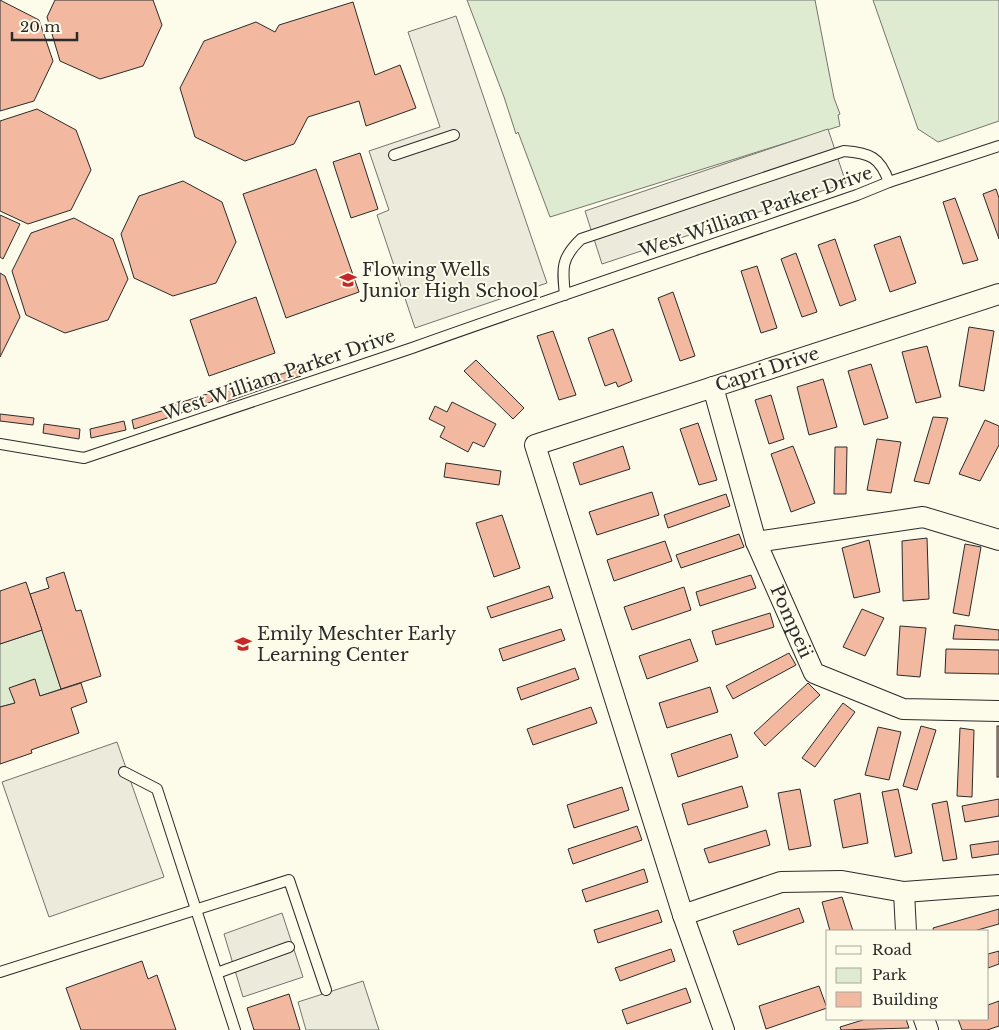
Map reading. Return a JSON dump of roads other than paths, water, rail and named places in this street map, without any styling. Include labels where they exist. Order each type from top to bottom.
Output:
[{"type":"street","name":"Capri Drive","points":[[683,916],[535,445],[999,294]]},
{"type":"street","name":"Pompeii","points":[[713,387],[756,542],[814,672],[903,709],[999,711]]},
{"type":"street","points":[[756,542],[924,517],[999,540]]},
{"type":"street","points":[[724,1030],[683,916],[781,882],[842,881],[904,892],[999,885]]},
{"type":"street","points":[[904,892],[906,930]]},
{"type":"lane","points":[[394,155],[454,135]]},
{"type":"lane","points":[[890,182],[999,146]]},
{"type":"lane","name":"West William Parker Drive","points":[[0,444],[84,458],[565,295],[890,182],[884,167],[866,153],[844,151],[581,239],[568,252],[562,271],[565,295]]},
{"type":"lane","points":[[124,772],[157,789],[236,1030]]},
{"type":"lane","points":[[0,972],[289,880],[326,990]]},
{"type":"lane","points":[[217,973],[289,947]]},
{"type":"place","name":"Flowing Wells Junior High School","points":[[348,280]]},
{"type":"place","name":"Emily Meschter Early Learning Center","points":[[243,644]]}]
